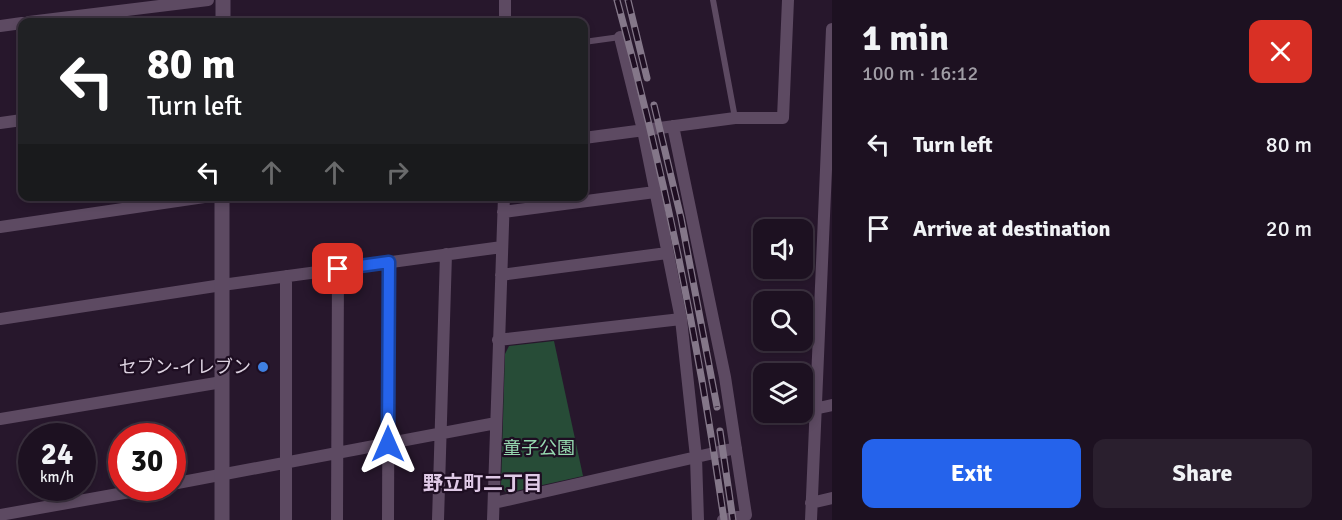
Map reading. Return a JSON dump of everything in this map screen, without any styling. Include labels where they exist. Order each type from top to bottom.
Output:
[{"type":"street","points":[[62,18],[208,0]]},
{"type":"street","points":[[223,0],[223,18]]},
{"type":"street","points":[[505,0],[505,18]]},
{"type":"street","points":[[588,137],[735,118],[783,118],[788,0]]},
{"type":"street","points":[[0,26],[18,24]]},
{"type":"street","points":[[811,520],[814,409],[830,121],[832,29]]},
{"type":"street","points":[[620,37],[643,130],[681,319],[696,457],[699,520]]},
{"type":"street","points":[[0,123],[18,121]]},
{"type":"street","points":[[673,126],[713,313],[746,515],[723,520]]},
{"type":"street","points":[[588,201],[655,192]]},
{"type":"street","points":[[0,226],[177,201]]},
{"type":"street","points":[[222,201],[222,520]]},
{"type":"street","points":[[494,520],[504,201]]},
{"type":"street","points":[[503,212],[587,201]]},
{"type":"street","points":[[0,319],[222,285],[502,247]]},
{"type":"street","points":[[501,275],[667,253]]},
{"type":"street","points":[[438,520],[446,254]]},
{"type":"street","points":[[388,520],[389,262]]},
{"type":"street","points":[[337,520],[338,269]]},
{"type":"street","points":[[286,276],[286,520]]},
{"type":"street","points":[[498,340],[681,319]]},
{"type":"street","points":[[0,419],[222,382]]},
{"type":"street","points":[[814,409],[832,405]]},
{"type":"street","points":[[186,481],[496,423]]},
{"type":"street","points":[[494,503],[736,448]]},
{"type":"street","points":[[0,515],[108,496]]},
{"type":"street","points":[[811,503],[832,498]]},
{"type":"lane","points":[[713,0],[735,118]]},
{"type":"lane","points":[[588,41],[620,37]]},
{"type":"green space","name":"童子公園","points":[[554,341],[583,476],[507,493],[501,487],[505,354],[509,346]]},
{"type":"railway","points":[[617,0],[650,129],[679,258],[692,323],[724,520]]},
{"type":"railway","points":[[628,0],[647,78]]},
{"type":"railway","points":[[654,105],[681,218],[717,407]]},
{"type":"railway","points":[[720,431],[733,520]]},
{"type":"place","name":"セブン-イレブン","points":[[263,367]]},
{"type":"district","name":"野立町二丁目","points":[[483,483]]},
{"type":"route","points":[[338,269],[389,262],[388,444]]}]
